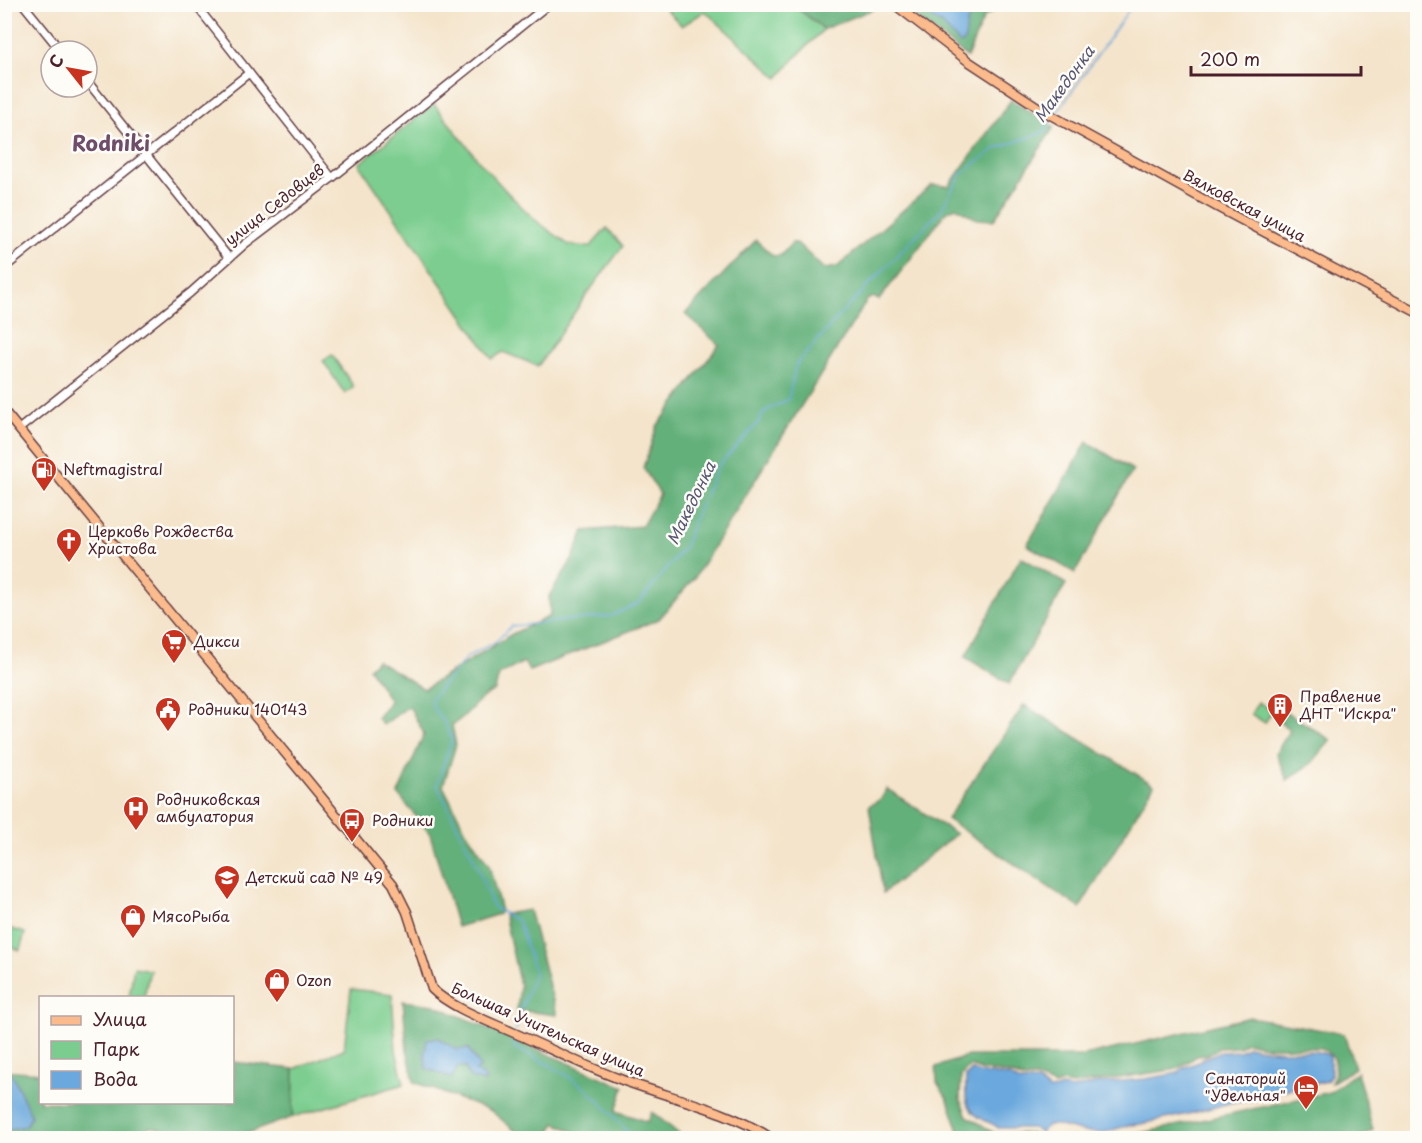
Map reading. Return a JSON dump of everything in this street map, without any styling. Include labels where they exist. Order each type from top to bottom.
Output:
[{"type":"main road","name":"Вялковская улица","points":[[894,4],[968,61],[1060,120],[1219,208],[1418,313]]},
{"type":"main road","name":"Большая Учительская улица","points":[[4,411],[393,884],[408,914],[432,988],[445,999],[502,1027],[616,1078],[738,1120],[771,1138]]},
{"type":"street","points":[[23,4],[52,39]]},
{"type":"street","points":[[195,4],[332,178]]},
{"type":"street","name":"улица Седовцев","points":[[20,429],[190,293],[229,258],[549,4]]},
{"type":"street","points":[[4,268],[249,73]]},
{"type":"street","points":[[99,96],[229,258]]},
{"type":"green space","points":[[763,4],[798,9],[824,29],[778,78],[705,11],[682,26],[662,5]]},
{"type":"green space","points":[[877,4],[874,9],[824,29],[798,9],[763,5]]},
{"type":"green space","points":[[900,5],[1013,5],[998,8],[984,17],[967,57]]},
{"type":"green space","points":[[1011,100],[1054,127],[994,220],[977,219],[956,207],[946,212],[879,300],[873,297],[867,300],[695,577],[659,619],[529,671],[524,662],[499,675],[495,690],[482,698],[464,717],[452,725],[456,745],[443,786],[466,831],[489,865],[501,911],[499,914],[457,927],[430,834],[398,794],[424,734],[409,706],[383,725],[377,718],[390,701],[369,668],[377,660],[424,689],[512,634],[550,616],[549,596],[572,560],[584,531],[642,526],[660,494],[643,468],[657,426],[719,345],[685,314],[756,240],[773,256],[781,255],[792,243],[797,243],[824,269],[837,267],[932,185],[949,186]]},
{"type":"green space","points":[[434,104],[479,161],[534,219],[569,245],[590,247],[607,228],[623,246],[538,366],[503,352],[492,359],[359,164]]},
{"type":"green space","points":[[332,355],[354,387],[345,394],[323,361]]},
{"type":"green space","points":[[1087,442],[1133,470],[1075,573],[1027,545]]},
{"type":"green space","points":[[1021,557],[1066,584],[1009,684],[965,657]]},
{"type":"green space","points":[[1258,702],[1272,711],[1265,723],[1251,714]]},
{"type":"green space","points":[[1024,705],[1154,785],[1080,908],[947,819]]},
{"type":"green space","points":[[1281,709],[1331,740],[1312,763],[1287,780],[1276,753],[1290,730],[1275,719]]},
{"type":"green space","points":[[887,789],[956,834],[883,893],[869,806],[881,799]]},
{"type":"green space","points":[[529,910],[557,1015],[517,1010],[520,986],[504,914]]},
{"type":"green space","points":[[5,927],[25,933],[20,950],[5,946]]},
{"type":"green space","points":[[134,967],[150,970],[144,996],[129,996]]},
{"type":"green space","points":[[351,989],[392,994],[396,1051],[404,1084],[293,1117],[294,1069],[344,1049]]},
{"type":"green space","points":[[403,1001],[434,1005],[624,1087],[616,1111],[648,1122],[652,1112],[684,1138],[587,1138],[555,1123],[546,1138],[524,1138],[491,1111],[414,1082],[407,1049]]},
{"type":"green space","points":[[1250,1017],[1344,1034],[1355,1068],[1331,1083],[1335,1074],[1334,1058],[1322,1048],[1269,1047],[1246,1042],[1239,1047],[1219,1048],[1207,1055],[1197,1056],[1177,1069],[1073,1085],[1062,1083],[1055,1086],[1035,1078],[1023,1079],[1011,1074],[981,1070],[970,1066],[961,1076],[960,1099],[967,1116],[996,1134],[1032,1133],[1041,1138],[961,1138],[948,1100],[937,1082],[936,1067],[968,1056],[1084,1056]]},
{"type":"green space","points":[[234,1062],[294,1069],[293,1117],[251,1132],[197,1137],[151,1127],[100,1138],[5,1138],[4,1070],[39,1073],[39,1104],[234,1104]]},
{"type":"green space","name":"Санаторий \"Удельная\"","points":[[1357,1072],[1373,1130],[1358,1138],[1119,1138],[1330,1092]]},
{"type":"water","points":[[926,4],[1002,5],[973,15],[967,23],[964,41],[960,44],[942,24],[924,11]]},
{"type":"water","points":[[438,1038],[457,1050],[468,1048],[480,1067],[476,1071],[485,1078],[485,1082],[470,1078],[465,1067],[458,1066],[452,1078],[426,1068],[427,1039]]},
{"type":"water","points":[[1248,1046],[1326,1054],[1330,1056],[1331,1075],[1327,1081],[1276,1092],[1254,1100],[1237,1101],[1102,1133],[1084,1132],[1056,1125],[1047,1125],[1041,1133],[1033,1128],[998,1128],[973,1113],[967,1103],[966,1076],[972,1070],[979,1073],[1009,1076],[1020,1082],[1038,1082],[1050,1090],[1061,1087],[1072,1089],[1099,1083],[1145,1079],[1178,1073],[1203,1058],[1221,1052],[1245,1049]]},
{"type":"water","points":[[5,1075],[13,1076],[31,1116],[26,1126],[5,1130]]},
{"type":"waterway","name":"Македонка","points":[[1056,114],[1133,4]]},
{"type":"waterway","name":"Македонка","points":[[516,1030],[535,972],[518,921],[493,907],[477,866],[437,785],[452,739],[445,724],[433,708],[431,699],[467,657],[495,642],[512,626],[611,616],[639,603],[685,546],[718,466],[757,424],[765,411],[788,400],[796,365],[839,316],[941,210],[961,174],[995,149],[1044,132],[1051,121]]},
{"type":"waterway","name":"Македонка","points":[[514,1038],[515,1048],[581,1085],[630,1134],[637,1138]]},
{"type":"place","name":"Neftmagistral","points":[[44,493]]},
{"type":"place","name":"Церковь Рождества Христова","points":[[69,564]]},
{"type":"place","name":"Дикси","points":[[174,665]]},
{"type":"place","name":"Правление ДНТ \"Искра\"","points":[[1280,729]]},
{"type":"place","name":"Родники 140143","points":[[168,733]]},
{"type":"place","name":"Родниковская амбулатория","points":[[136,832]]},
{"type":"place","name":"Родники","points":[[352,844]]},
{"type":"place","name":"Детский сад № 49","points":[[227,901]]},
{"type":"place","name":"МясоРыба","points":[[133,940]]},
{"type":"place","name":"Ozon","points":[[277,1004]]},
{"type":"place","name":"Санаторий \"Удельная\"","points":[[1306,1111]]},
{"type":"district","name":"Rodniki","points":[[111,144]]}]
